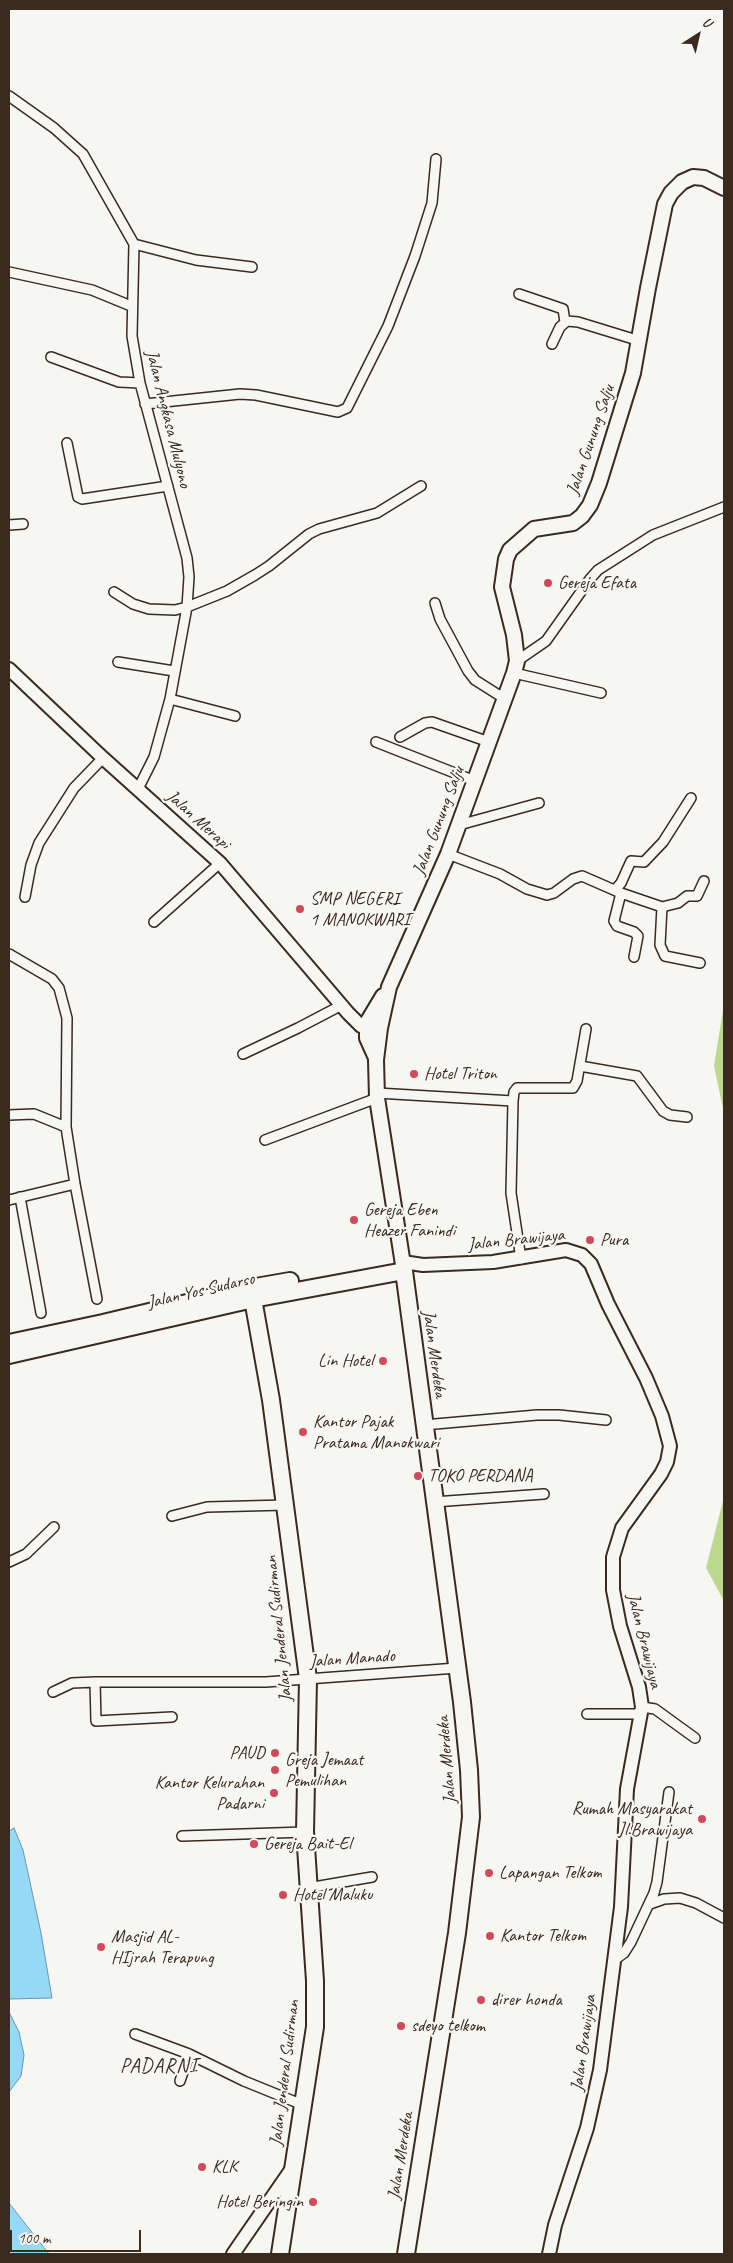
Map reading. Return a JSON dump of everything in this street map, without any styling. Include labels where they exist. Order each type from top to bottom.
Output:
[{"type":"highway","name":"Jalan Yos Sudarso","points":[[9,1343],[67,1337],[403,1267]]},
{"type":"highway","name":"Jalan Yos Sudarso","points":[[9,1355],[67,1337],[250,1288],[403,1267]]},
{"type":"highway","name":"Jalan Merdeka","points":[[403,1267],[457,1668],[469,1770],[471,1817],[457,1933],[406,2254]]},
{"type":"highway","name":"Jalan Jenderal Sudirman","points":[[252,1299],[271,1400],[308,1679],[305,1832],[315,1981],[315,2027],[293,2167],[282,2193],[280,2254]]},
{"type":"main road","name":"Jalan Gunung Salju","points":[[373,1028],[389,987],[448,854],[506,699],[516,667],[514,635],[502,587],[503,572],[510,550],[534,529],[573,523],[582,516],[590,505],[599,483],[630,382],[640,342],[648,288],[665,204],[682,182],[693,177],[704,178],[724,188]]},
{"type":"main road","points":[[373,1028],[367,1038],[376,1060],[377,1096],[403,1267]]},
{"type":"street","points":[[9,96],[54,128],[83,154],[134,244],[196,260],[252,267]]},
{"type":"street","points":[[145,404],[240,394],[256,395],[338,412],[347,408],[388,326],[415,256],[432,203],[436,159]]},
{"type":"street","name":"Jalan Angkasa Mulyono","points":[[134,244],[131,306],[132,336],[140,383],[187,558],[189,577],[187,607],[170,699],[154,758],[138,790]]},
{"type":"street","points":[[9,272],[92,290],[131,306]]},
{"type":"street","points":[[519,294],[563,309],[565,322]]},
{"type":"street","points":[[552,344],[560,327],[565,322],[578,322],[640,342]]},
{"type":"street","points":[[51,357],[119,382],[140,383]]},
{"type":"street","points":[[66,443],[76,493],[82,499],[168,486]]},
{"type":"street","points":[[114,592],[133,604],[149,609],[175,610],[187,607],[227,591],[255,575],[275,562],[309,534],[319,529],[378,513],[421,486]]},
{"type":"street","points":[[516,667],[546,641],[598,570],[653,535],[724,507]]},
{"type":"street","points":[[9,525],[24,524]]},
{"type":"street","points":[[436,603],[440,619],[468,671],[475,680],[506,699]]},
{"type":"street","points":[[118,662],[174,671]]},
{"type":"street","points":[[516,667],[601,693]]},
{"type":"street","name":"Jalan Merapi","points":[[9,669],[102,758],[220,863],[345,1009],[373,1028]]},
{"type":"street","points":[[170,699],[235,716]]},
{"type":"street","points":[[400,737],[428,721],[489,742]]},
{"type":"street","points":[[376,742],[475,781]]},
{"type":"street","points":[[25,897],[31,865],[39,843],[74,788],[102,758]]},
{"type":"street","points":[[634,957],[638,936],[634,932],[617,926],[614,921],[618,891],[631,861],[644,862],[663,842],[691,798]]},
{"type":"street","points":[[459,825],[539,803]]},
{"type":"street","points":[[448,854],[500,874],[528,889],[547,894],[554,893],[573,879],[582,876],[662,907],[678,903],[688,896],[697,896],[704,882]]},
{"type":"street","points":[[154,922],[220,863]]},
{"type":"street","points":[[662,907],[660,945],[665,956],[700,962]]},
{"type":"street","points":[[9,954],[52,979],[62,997],[68,1032],[66,1127],[97,1299]]},
{"type":"street","points":[[243,1054],[298,1028],[345,1009]]},
{"type":"street","points":[[521,1259],[511,1193],[514,1092],[517,1088],[573,1088],[577,1081],[586,1029]]},
{"type":"street","points":[[580,1066],[637,1076],[663,1111],[670,1115],[686,1117]]},
{"type":"street","points":[[265,1140],[377,1096],[513,1101]]},
{"type":"street","points":[[9,1115],[34,1114],[66,1127]]},
{"type":"street","points":[[9,1200],[75,1184]]},
{"type":"street","points":[[20,1197],[41,1313]]},
{"type":"street","name":"Jalan Brawijaya","points":[[403,1267],[521,1259],[566,1250],[582,1255],[591,1264],[608,1304],[646,1378],[669,1438],[668,1462],[622,1528],[613,1557],[612,1590],[620,1626],[639,1687],[641,1710],[627,1789],[621,1907],[603,2051],[596,2090],[577,2163],[555,2225],[549,2254]]},
{"type":"street","points":[[424,1425],[537,1415],[559,1415],[606,1420]]},
{"type":"street","points":[[434,1502],[544,1494]]},
{"type":"street","points":[[172,1516],[208,1507],[286,1505]]},
{"type":"street","points":[[9,1562],[26,1554],[54,1527]]},
{"type":"street","name":"Jalan Manado","points":[[53,1692],[72,1683],[221,1683],[308,1679],[457,1668]]},
{"type":"street","points":[[95,1682],[96,1720],[172,1717]]},
{"type":"street","points":[[588,1714],[655,1708],[695,1738]]},
{"type":"street","points":[[613,1961],[624,1953],[650,1904],[657,1882],[669,1792]]},
{"type":"street","points":[[182,1836],[305,1832]]},
{"type":"street","points":[[308,1888],[372,1876]]},
{"type":"street","points":[[650,1904],[664,1898],[680,1898],[696,1903],[724,1918]]},
{"type":"street","points":[[135,2034],[188,2054],[303,2105]]},
{"type":"street","points":[[180,2081],[188,2054]]},
{"type":"street","points":[[234,2254],[282,2193]]},
{"type":"green space","points":[[724,1004],[724,1113],[714,1066]]},
{"type":"green space","points":[[724,1497],[724,1601],[706,1568]]},
{"type":"water","points":[[14,1828],[23,1850],[41,1933],[52,1998],[9,1999],[9,1831]]},
{"type":"water","points":[[9,2012],[19,2032],[24,2055],[21,2076],[9,2092]]},
{"type":"water","points":[[9,2203],[49,2254],[9,2254]]},
{"type":"place","name":"Gereja Efata","points":[[548,583]]},
{"type":"place","name":"SMP NEGERI 1 MANOKWARI","points":[[300,909]]},
{"type":"place","name":"Hotel Triton","points":[[414,1074]]},
{"type":"place","name":"Gereja Eben Heazer Fanindi","points":[[354,1220]]},
{"type":"place","name":"Pura","points":[[590,1240]]},
{"type":"place","name":"Lin Hotel","points":[[383,1361]]},
{"type":"place","name":"Kantor Pajak Pratama Manokwari","points":[[303,1432]]},
{"type":"place","name":"TOKO PERDANA","points":[[418,1476]]},
{"type":"place","name":"PAUD","points":[[275,1753]]},
{"type":"place","name":"Greja Jemaat Pemulihan","points":[[275,1770]]},
{"type":"place","name":"Kantor Kelurahan Padarni","points":[[274,1793]]},
{"type":"place","name":"Rumah Masyarakat Jl.Brawijaya","points":[[702,1819]]},
{"type":"place","name":"Gereja Bait-El","points":[[254,1844]]},
{"type":"place","name":"Lapangan Telkom","points":[[489,1873]]},
{"type":"place","name":"Hotel Maluku","points":[[283,1895]]},
{"type":"place","name":"Kantor Telkom","points":[[490,1936]]},
{"type":"place","name":"Masjid AL- HIjrah Terapung","points":[[101,1947]]},
{"type":"place","name":"direr honda","points":[[481,2000]]},
{"type":"place","name":"sdeyo telkom","points":[[401,2026]]},
{"type":"place","name":"KLK","points":[[202,2167]]},
{"type":"place","name":"Hotel Beringin","points":[[313,2202]]},
{"type":"district","name":"PADARNI","points":[[159,2067]]}]
